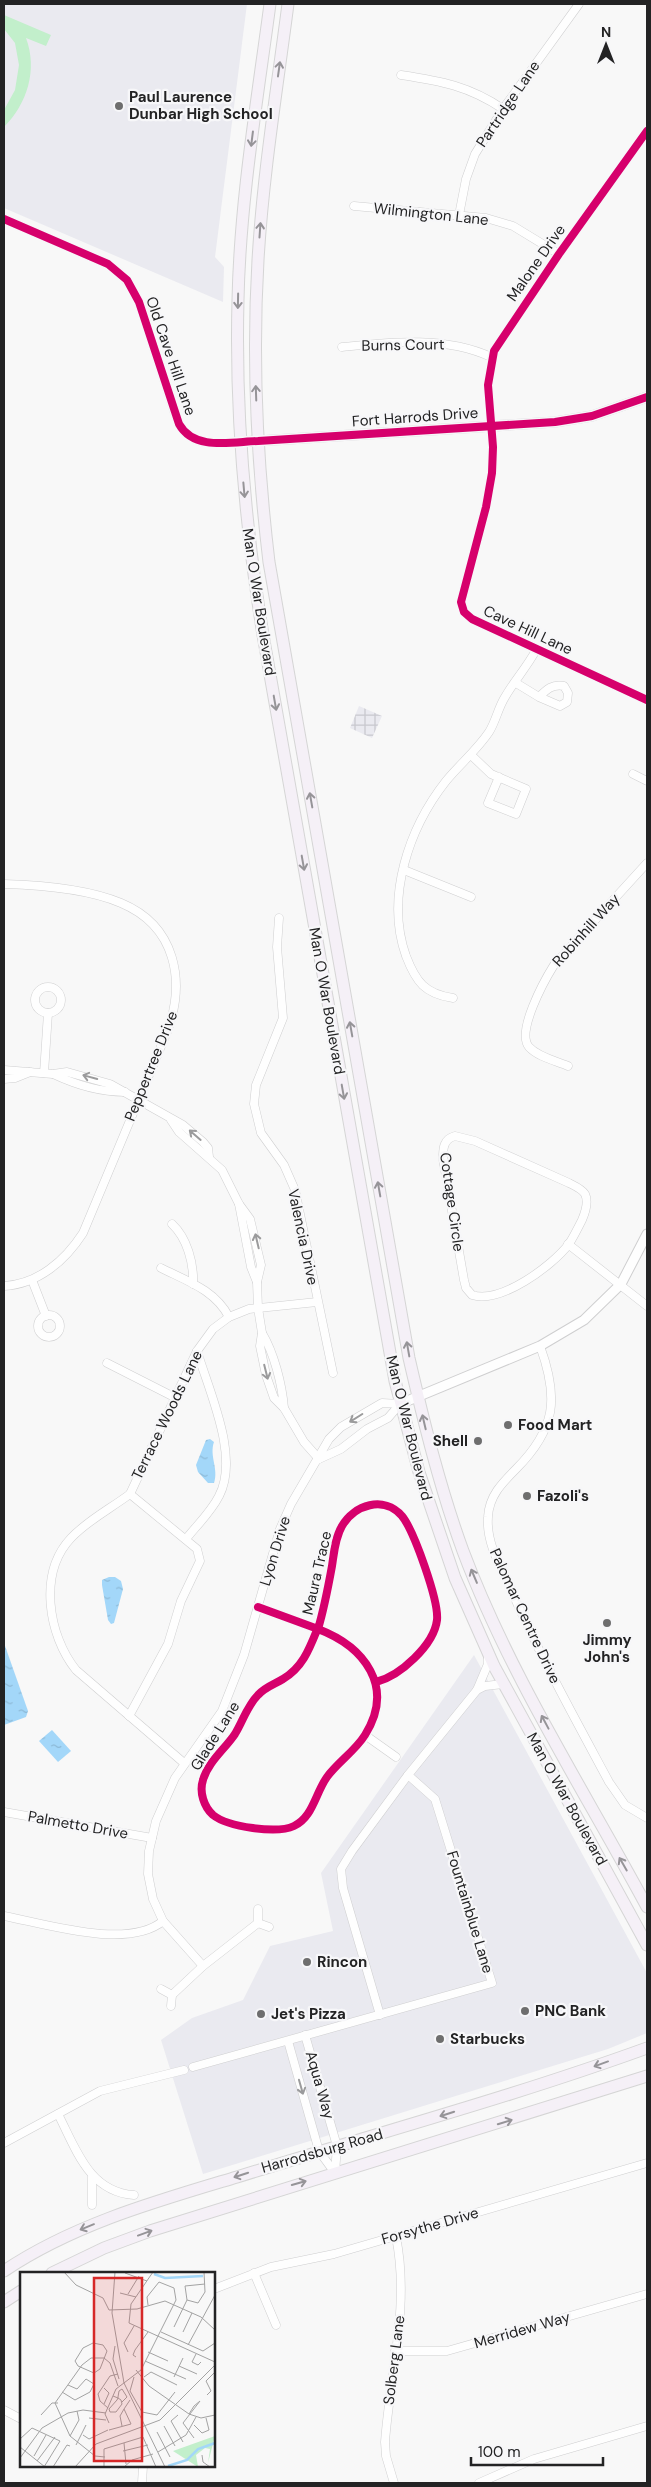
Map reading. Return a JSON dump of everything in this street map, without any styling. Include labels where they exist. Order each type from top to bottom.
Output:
[{"type":"main road","name":"Man O War Boulevard","points":[[270,4],[249,159],[238,300],[241,442],[246,515],[262,626],[400,1404],[439,1536],[488,1653],[503,1684],[647,1945]]},
{"type":"main road","name":"Man O War Boulevard","points":[[288,4],[271,132],[258,252],[255,326],[258,441],[270,562],[402,1319],[418,1397],[448,1507],[491,1618],[550,1733],[647,1907]]},
{"type":"main road","name":"Harrodsburg Road","points":[[4,2271],[46,2246],[143,2206],[319,2151],[438,2118],[575,2074],[647,2048]]},
{"type":"main road","name":"Harrodsburg Road","points":[[54,2272],[104,2248],[150,2231],[647,2076]]},
{"type":"main road","points":[[4,2302],[20,2292]]},
{"type":"street","name":"Partridge Lane","points":[[459,215],[466,178],[475,154],[503,109],[579,4]]},
{"type":"street","points":[[401,75],[454,84],[486,97],[503,109]]},
{"type":"street","name":"Malone Drive","points":[[490,426],[488,385],[492,357],[498,343],[647,131]]},
{"type":"street","name":"Wilmington Lane","points":[[354,206],[486,218],[513,226],[559,254]]},
{"type":"street","name":"Old Cave Hill Lane","points":[[4,219],[108,264],[121,274],[132,287],[139,302],[175,414],[183,431],[194,440],[202,442],[241,442]]},
{"type":"street","name":"Burns Court","points":[[342,347],[443,343],[470,349],[492,357]]},
{"type":"street","name":"Fort Harrods Drive","points":[[241,442],[578,419],[647,398]]},
{"type":"street","name":"Cave Hill Lane","points":[[490,426],[493,447],[490,490],[461,602],[464,612],[472,619],[536,650],[647,700]]},
{"type":"street","points":[[453,998],[438,996],[426,990],[408,960],[397,918],[397,903],[404,870],[412,842],[431,803],[446,781],[471,755],[489,732],[503,701],[536,650]]},
{"type":"street","points":[[516,683],[539,698]]},
{"type":"street","points":[[471,755],[492,774],[526,788],[516,814],[488,803],[499,777]]},
{"type":"street","points":[[633,774],[647,781]]},
{"type":"street","name":"Robinhill Way","points":[[568,1066],[534,1051],[528,1046],[524,1034],[526,1027],[545,980],[554,965],[647,862]]},
{"type":"street","points":[[404,870],[471,897]]},
{"type":"street","name":"Peppertree Drive","points":[[4,884],[41,886],[123,903],[145,918],[163,938],[169,949],[176,975],[176,1002],[167,1032],[83,1233],[63,1258],[32,1280],[4,1286]]},
{"type":"street","name":"Valencia Drive","points":[[280,918],[277,947],[283,1018],[256,1085],[254,1104],[261,1133],[284,1165],[295,1190],[333,1373]]},
{"type":"street","points":[[44,1073],[48,1013]]},
{"type":"street","points":[[4,1070],[53,1074],[66,1081],[109,1092],[124,1092],[171,1120],[179,1132],[201,1153],[210,1157],[222,1170],[239,1204],[250,1218],[258,1248],[261,1265],[257,1282],[258,1308],[262,1333],[268,1344],[283,1394],[284,1408],[304,1442],[319,1459]]},
{"type":"street","points":[[4,1080],[30,1072]]},
{"type":"street","name":"Cottage Circle","points":[[455,1136],[464,1137],[580,1189],[586,1198],[586,1208],[568,1244],[549,1264],[523,1281],[491,1296],[472,1295],[466,1288],[464,1280],[442,1159],[442,1149],[447,1139],[455,1136]]},
{"type":"street","points":[[172,1224],[183,1238],[193,1268],[193,1284]]},
{"type":"street","name":"Lyon Drive","points":[[203,1966],[162,1921],[152,1899],[148,1874],[152,1838],[162,1803],[184,1763],[197,1750],[222,1711],[244,1655],[280,1529],[290,1504],[319,1459],[329,1439],[341,1427],[382,1403],[400,1404],[418,1397],[540,1346],[584,1320],[622,1284],[647,1234]]},
{"type":"street","points":[[568,1244],[622,1284],[647,1306]]},
{"type":"street","points":[[161,1268],[218,1299],[229,1317]]},
{"type":"street","points":[[32,1280],[46,1316]]},
{"type":"street","name":"Valencia Drive","points":[[258,1308],[317,1302]]},
{"type":"street","name":"Terrace Woods Lane","points":[[130,1494],[197,1351],[213,1329],[229,1317],[258,1308]]},
{"type":"street","name":"Palomar Centre Drive","points":[[540,1346],[548,1369],[552,1396],[546,1430],[538,1446],[496,1492],[488,1514],[488,1530],[491,1543],[516,1603],[609,1782],[625,1805],[647,1818]]},
{"type":"street","points":[[186,1539],[220,1496],[226,1458],[224,1438],[197,1351]]},
{"type":"street","points":[[107,1363],[174,1397]]},
{"type":"street","name":"Lyon Drive","points":[[319,1459],[341,1449],[367,1429],[388,1418],[400,1404]]},
{"type":"street","points":[[129,1716],[162,1659],[182,1601],[200,1561],[197,1549],[130,1494],[85,1525],[69,1540],[53,1569],[51,1600],[53,1619],[60,1642],[70,1663],[84,1678],[184,1763]]},
{"type":"street","name":"Maura Trace","points":[[318,1630],[334,1550],[341,1527],[349,1516],[360,1508],[378,1504],[395,1510],[407,1524],[415,1542],[433,1592],[437,1618],[428,1641],[406,1665],[397,1674],[376,1682]]},
{"type":"street","points":[[258,1607],[336,1638],[358,1654],[371,1670],[376,1682]]},
{"type":"street","name":"Glade Lane","points":[[318,1630],[300,1666],[293,1673],[259,1693],[247,1708],[234,1735],[209,1766],[202,1783],[204,1802],[212,1814],[229,1822],[276,1830],[294,1826],[307,1816],[326,1779],[365,1735],[374,1716],[376,1682]]},
{"type":"street","points":[[380,2015],[343,1888],[341,1869],[408,1776],[477,1690],[488,1664],[488,1653]]},
{"type":"street","points":[[477,1690],[491,1684],[503,1684]]},
{"type":"street","points":[[365,1735],[396,1757]]},
{"type":"street","name":"Fountainblue Lane","points":[[193,2067],[492,1983],[435,1798],[408,1776]]},
{"type":"street","name":"Palmetto Drive","points":[[4,1812],[152,1838]]},
{"type":"street","points":[[258,1909],[258,1923]]},
{"type":"street","points":[[4,1916],[119,1936],[144,1932],[162,1921]]},
{"type":"street","points":[[258,1923],[269,1927]]},
{"type":"street","points":[[171,2006],[172,1995],[203,1966],[258,1923]]},
{"type":"street","points":[[161,1989],[172,1995]]},
{"type":"street","name":"Aqua Way","points":[[305,2035],[337,2146],[335,2173]]},
{"type":"street","name":"Aqua Way","points":[[288,2040],[319,2151],[335,2173]]},
{"type":"street","points":[[4,2142],[100,2091],[184,2070]]},
{"type":"street","points":[[58,2114],[92,2177],[92,2205]]},
{"type":"street","name":"Forsythe Drive","points":[[215,2289],[271,2267],[334,2254],[396,2237],[647,2163]]},
{"type":"street","points":[[92,2177],[120,2194],[134,2195]]},
{"type":"street","name":"Solberg Lane","points":[[394,2483],[386,2456],[385,2442],[402,2292],[400,2258],[396,2237]]},
{"type":"street","points":[[254,2273],[276,2325]]},
{"type":"street","name":"Merridew Way","points":[[395,2351],[447,2351],[647,2294]]},
{"type":"street","points":[[4,2410],[20,2419]]},
{"type":"street","points":[[479,2483],[534,2459],[647,2426]]},
{"type":"street","points":[[142,2483],[143,2467]]},
{"type":"shaded area","name":"Paul Laurence Dunbar High School","points":[[4,4],[247,4],[215,257],[224,267],[223,302],[4,208]]},
{"type":"shaded area","points":[[359,706],[382,716],[372,738],[350,728]]},
{"type":"shaded area","points":[[474,1655],[647,1973],[647,2033],[608,2049],[203,2174],[161,2040],[192,2018],[243,2000],[270,1946],[333,1931],[321,1873]]},
{"type":"green space","points":[[4,15],[51,35],[46,46],[26,38],[31,62],[28,86],[19,108],[4,127],[4,110],[15,90],[19,65],[15,43],[4,29]]},
{"type":"water","points":[[210,1439],[214,1442],[214,1483],[208,1483],[198,1472],[196,1465],[206,1440]]},
{"type":"water","points":[[115,1577],[121,1581],[123,1589],[114,1623],[111,1624],[108,1620],[102,1585],[102,1580]]},
{"type":"water","points":[[4,1643],[28,1711],[26,1717],[4,1725]]},
{"type":"water","points":[[52,1730],[71,1751],[58,1762],[39,1741]]},
{"type":"cycle path","points":[[647,131],[559,254],[494,351],[488,385],[493,447],[492,473],[486,507],[461,602],[464,612],[472,619],[647,700]]},
{"type":"cycle path","points":[[4,219],[108,264],[127,280],[139,302],[179,424],[186,433],[203,442],[236,443],[555,422],[592,416],[647,397]]},
{"type":"cycle path","points":[[258,1607],[318,1629],[349,1646],[361,1658],[370,1671],[376,1685],[377,1701],[374,1717],[361,1741],[327,1777],[310,1811],[294,1826],[276,1829],[253,1828],[230,1823],[213,1815],[207,1808],[202,1794],[205,1773],[235,1734],[254,1699],[261,1692],[290,1675],[304,1658],[318,1629],[335,1546],[342,1526],[347,1519],[362,1508],[378,1504],[395,1510],[407,1524],[419,1550],[430,1583],[437,1611],[437,1620],[435,1630],[423,1649],[405,1666],[385,1679],[376,1682]]},
{"type":"place","name":"Paul Laurence Dunbar High School","points":[[119,106]]},
{"type":"place","name":"Food Mart","points":[[508,1425]]},
{"type":"place","name":"Shell","points":[[478,1441]]},
{"type":"place","name":"Fazoli's","points":[[527,1496]]},
{"type":"place","name":"Jimmy John's","points":[[607,1623]]},
{"type":"place","name":"Rincon","points":[[307,1962]]},
{"type":"place","name":"PNC Bank","points":[[525,2011]]},
{"type":"place","name":"Jet's Pizza","points":[[261,2014]]},
{"type":"place","name":"Starbucks","points":[[440,2039]]}]
